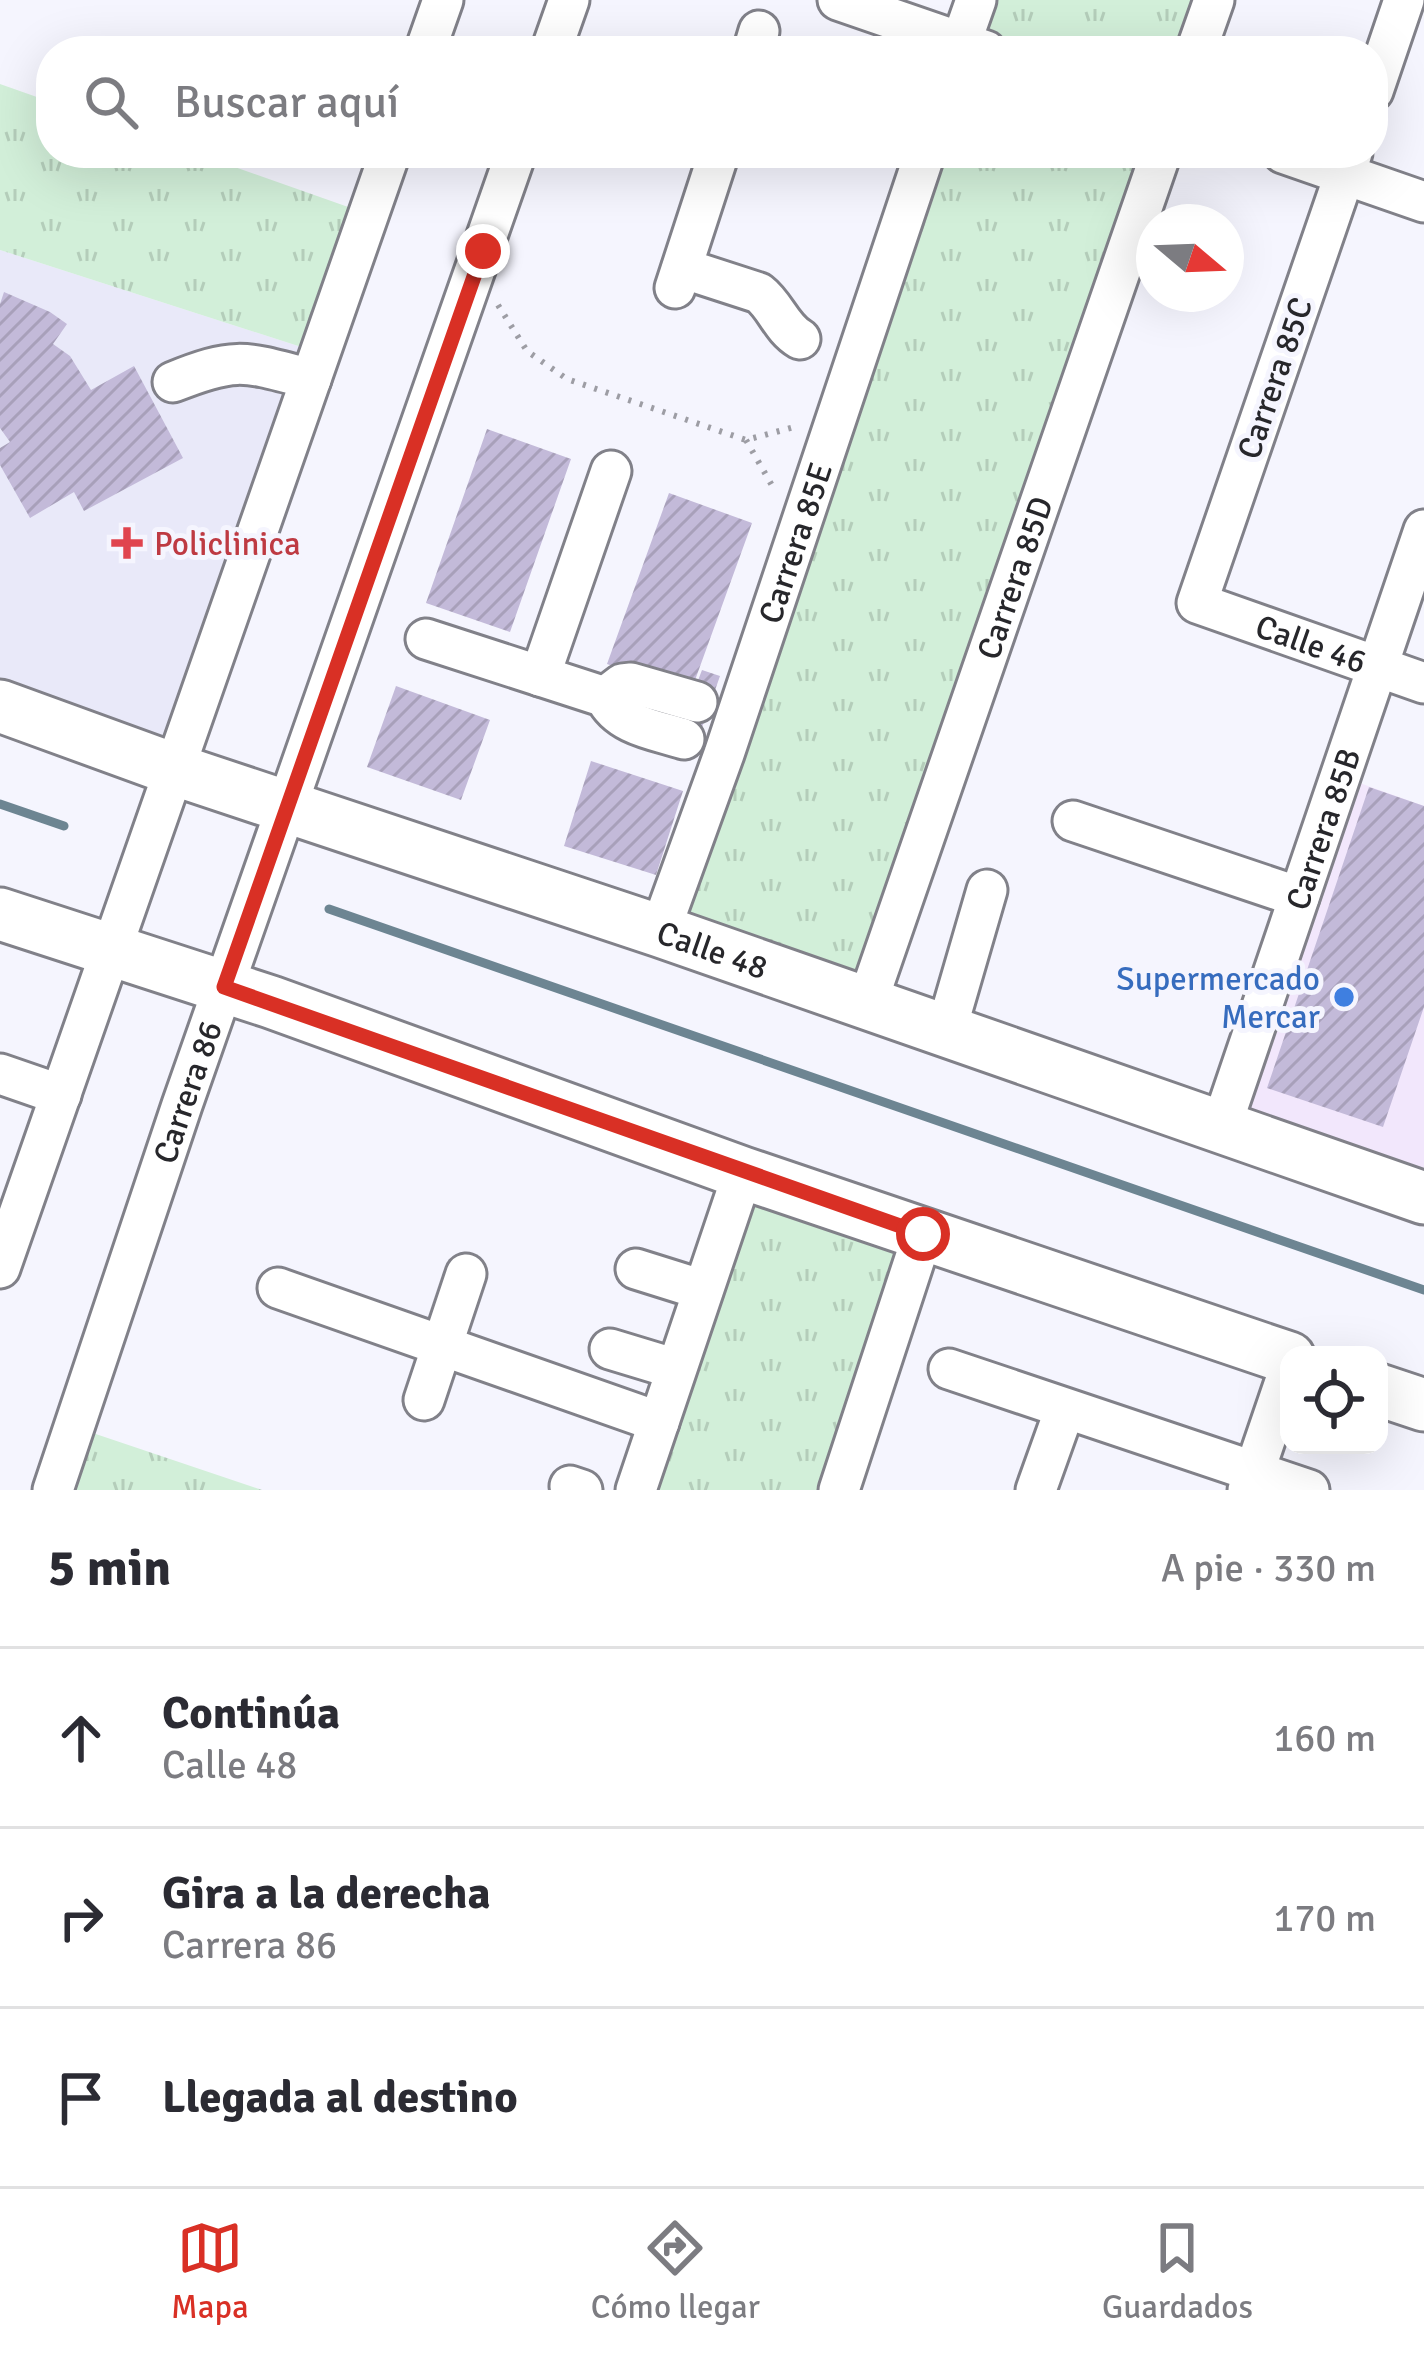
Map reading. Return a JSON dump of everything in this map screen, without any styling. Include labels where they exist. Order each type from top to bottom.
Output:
[{"type":"main road","name":"Calle 48","points":[[0,706],[1424,1198]]},
{"type":"main road","points":[[0,914],[224,987],[742,1172],[1280,1355]]},
{"type":"main road","points":[[1388,1393],[1424,1405]]},
{"type":"street","points":[[430,36],[442,0]]},
{"type":"street","points":[[556,36],[569,0]]},
{"type":"street","points":[[838,0],[936,36]]},
{"type":"street","points":[[970,36],[976,0]]},
{"type":"street","points":[[1201,36],[1214,0]]},
{"type":"street","points":[[1388,47],[1404,0]]},
{"type":"street","points":[[1,1263],[384,168]]},
{"type":"street","name":"Carrera 86","points":[[53,1490],[511,168]]},
{"type":"street","points":[[714,168],[678,278],[758,293],[768,300],[783,326],[806,341],[858,360]]},
{"type":"street","name":"Carrera 85E","points":[[660,931],[708,727],[798,535],[920,168]]},
{"type":"street","name":"Carrera 85D","points":[[867,1004],[1156,168]]},
{"type":"street","name":"Carrera 85C","points":[[1197,603],[1347,168]]},
{"type":"street","points":[[1356,168],[1424,202]]},
{"type":"street","points":[[173,382],[210,367],[241,362],[311,379]]},
{"type":"street","points":[[540,676],[610,471]]},
{"type":"street","name":"Carrera 85B","points":[[1221,1127],[1424,530]]},
{"type":"street","name":"Calle 46","points":[[1197,603],[1424,683]]},
{"type":"street","points":[[426,639],[605,698],[626,720],[708,727]]},
{"type":"street","points":[[1073,821],[1299,898]]},
{"type":"street","points":[[946,1031],[987,890]]},
{"type":"street","points":[[0,1074],[61,1095]]},
{"type":"street","points":[[636,1490],[742,1172]]},
{"type":"street","points":[[839,1490],[923,1234]]},
{"type":"street","points":[[636,1269],[703,1290]]},
{"type":"street","points":[[424,1400],[466,1274]]},
{"type":"street","points":[[278,1288],[659,1422]]},
{"type":"street","points":[[610,1349],[676,1370]]},
{"type":"street","points":[[949,1369],[1251,1481],[1310,1490]]},
{"type":"street","points":[[1251,1481],[1280,1396]]},
{"type":"street","points":[[1036,1490],[1065,1409]]},
{"type":"path","points":[[476,269],[526,351],[568,380],[746,440],[798,535]]},
{"type":"shaded area","name":"Policlinica","points":[[0,250],[320,353],[173,769],[0,706]]},
{"type":"shaded area","name":"Supermercado Mercar","points":[[1340,776],[1424,806],[1424,1198],[1221,1127]]},
{"type":"green space","points":[[976,0],[1214,0],[1201,36],[963,36]]},
{"type":"green space","points":[[0,84],[36,97],[36,168],[238,168],[368,214],[320,353],[0,250]]},
{"type":"green space","points":[[920,168],[1156,168],[1143,204],[1136,204],[1136,225],[867,1003],[660,931]]},
{"type":"green space","points":[[743,1173],[923,1234],[839,1490],[636,1490]]},
{"type":"green space","points":[[75,1427],[262,1490],[53,1490]]},
{"type":"building","points":[[4,292],[67,324],[53,344],[70,356],[91,390],[134,366],[183,458],[84,511],[74,492],[30,518],[0,465],[0,448],[10,442],[0,428],[0,304]]},
{"type":"building","points":[[487,429],[571,459],[510,632],[426,603]]},
{"type":"building","points":[[669,493],[752,523],[690,694],[607,664]]},
{"type":"building","points":[[702,670],[720,676],[693,753],[681,749]]},
{"type":"building","points":[[396,686],[490,720],[461,800],[367,767]]},
{"type":"building","points":[[591,761],[683,791],[656,875],[564,846]]},
{"type":"building","points":[[1369,787],[1424,806],[1424,1007],[1383,1127],[1267,1088]]},
{"type":"waterway","points":[[0,804],[64,826]]},
{"type":"waterway","points":[[329,909],[1424,1290]]},
{"type":"place","name":"Policlinica","points":[[127,543]]},
{"type":"place","name":"Supermercado Mercar","points":[[1344,997]]},
{"type":"route","points":[[483,251],[224,987],[923,1234]]}]
